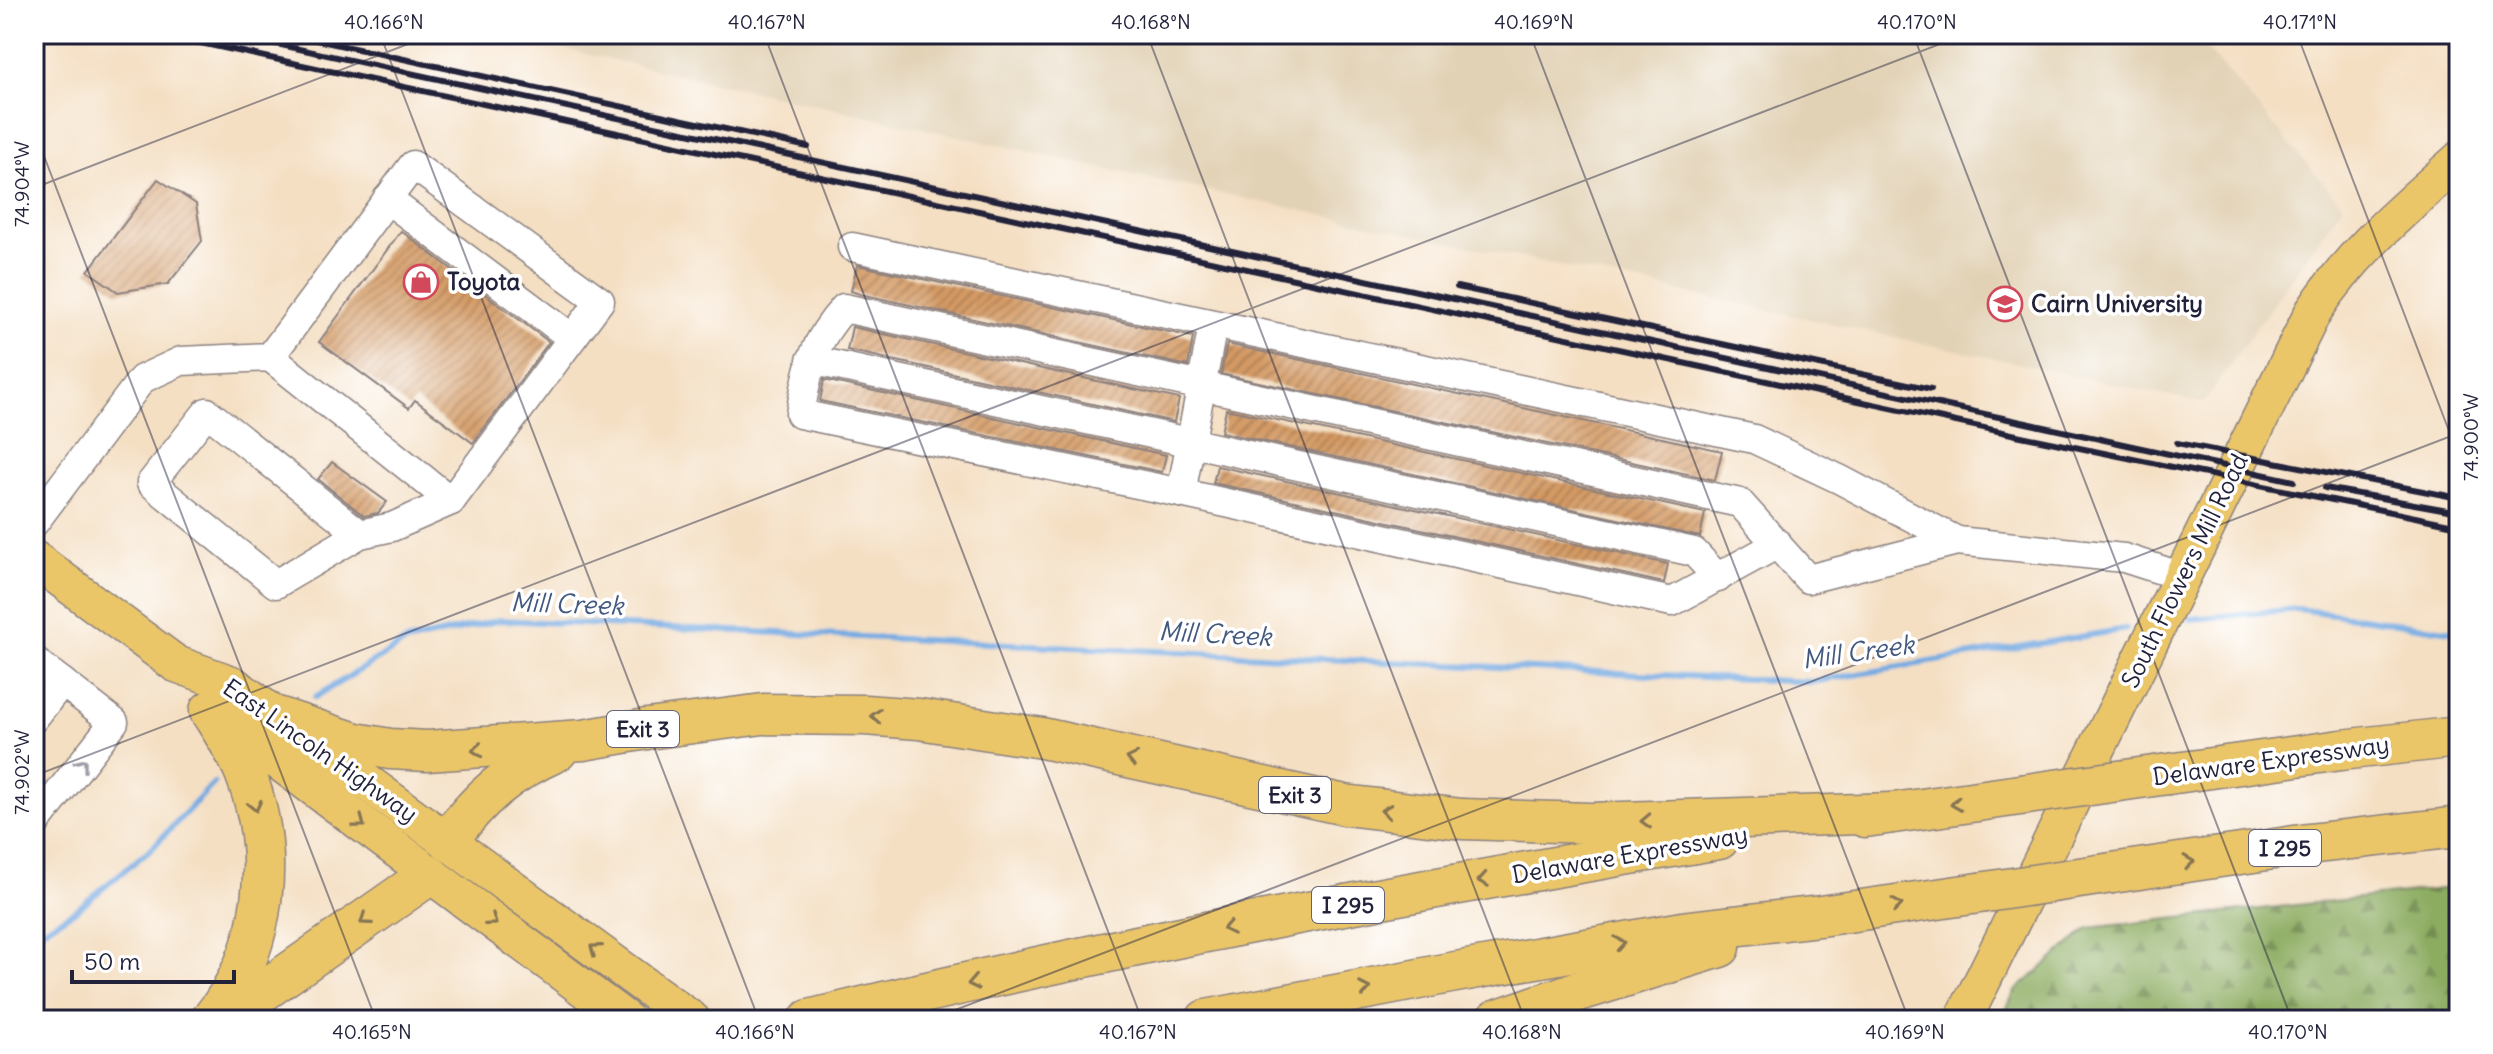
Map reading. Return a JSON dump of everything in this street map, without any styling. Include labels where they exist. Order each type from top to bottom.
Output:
[{"type":"highway","points":[[210,711],[233,747],[252,792],[264,872],[262,899],[249,956],[237,982],[211,1020]]},
{"type":"highway","name":"Exit 3","points":[[583,740],[763,714],[865,715],[919,719],[1028,736],[1345,805],[1462,819],[1591,823],[1892,813]]},
{"type":"highway","points":[[277,717],[355,743],[390,749],[462,751],[583,740]]},
{"type":"highway","name":"Delaware Expressway","points":[[809,1020],[1228,928],[1670,847],[2168,774],[2459,737]]},
{"type":"highway","points":[[448,840],[487,794],[507,776],[583,740]]},
{"type":"highway","name":"I 295","points":[[1206,1020],[1689,931],[1820,916],[2308,844],[2459,827]]},
{"type":"highway","points":[[222,1020],[429,875]]},
{"type":"highway","points":[[1496,1020],[1820,916]]},
{"type":"main road","name":"South Flowers Mill Road","points":[[1963,1020],[2297,340],[2328,288],[2361,250],[2459,160]]},
{"type":"main road","points":[[34,559],[176,664]]},
{"type":"main road","name":"East Lincoln Highway","points":[[176,664],[210,711],[617,1014]]},
{"type":"main road","name":"East Lincoln Highway","points":[[176,664],[232,684],[692,1020]]},
{"type":"main road","points":[[429,875],[448,840]]},
{"type":"lane","points":[[270,357],[413,165],[600,301],[451,501],[392,527],[360,534],[276,584],[151,483],[207,412],[360,534]]},
{"type":"lane","points":[[387,199],[572,338]]},
{"type":"lane","points":[[852,247],[1754,439],[1839,479],[1957,541]]},
{"type":"lane","points":[[1778,544],[1672,602],[1181,493],[800,414],[811,360],[826,327],[844,308],[1200,388],[1740,503],[1778,544],[1808,579],[1957,541],[2124,558],[2183,577]]},
{"type":"lane","points":[[1181,493],[1213,325]]},
{"type":"lane","points":[[34,523],[142,379],[181,361],[270,357],[451,501]]},
{"type":"lane","points":[[811,360],[1694,552],[1718,578]]},
{"type":"lane","points":[[34,661],[114,722],[34,825]]},
{"type":"lane","points":[[34,718],[62,682]]},
{"type":"shaded area","name":"Cairn University","points":[[496,34],[2194,34],[2343,205],[2203,403],[1107,169]]},
{"type":"green space","points":[[2459,887],[2459,1020],[2001,1020],[2015,991],[2089,928]]},
{"type":"building","points":[[158,179],[196,204],[202,241],[168,284],[118,292],[88,271]]},
{"type":"building","name":"Toyota","points":[[401,231],[549,342],[473,443],[415,400],[409,408],[319,342]]},
{"type":"building","points":[[857,265],[1193,337],[1188,366],[860,294],[851,291]]},
{"type":"building","points":[[852,327],[1179,399],[1174,422],[847,350]]},
{"type":"building","points":[[1227,344],[1722,451],[1715,480],[1221,374]]},
{"type":"building","points":[[824,380],[1166,455],[1162,472],[820,401]]},
{"type":"building","points":[[1226,409],[1705,513],[1700,537],[1221,432]]},
{"type":"building","points":[[332,462],[387,502],[378,513],[364,516],[318,479]]},
{"type":"building","points":[[1217,466],[1668,564],[1664,583],[1213,483]]},
{"type":"waterway","name":"Mill Creek","points":[[2191,619],[2298,609],[2459,632]]},
{"type":"waterway","name":"Mill Creek","points":[[315,697],[406,642],[500,620],[1811,682],[2126,629]]},
{"type":"waterway","name":"Mill Creek","points":[[34,935],[76,910],[153,847],[214,783]]},
{"type":"railway","points":[[159,34],[2021,436],[2459,526]]},
{"type":"railway","points":[[230,34],[2294,481]]},
{"type":"railway","points":[[289,34],[808,147]]},
{"type":"railway","points":[[1457,287],[1931,389]]},
{"type":"railway","points":[[2177,443],[2459,498]]},
{"type":"railway","points":[[2325,488],[2459,512]]},
{"type":"place","name":"Toyota","points":[[421,282]]},
{"type":"place","name":"Cairn University","points":[[2005,304]]}]
